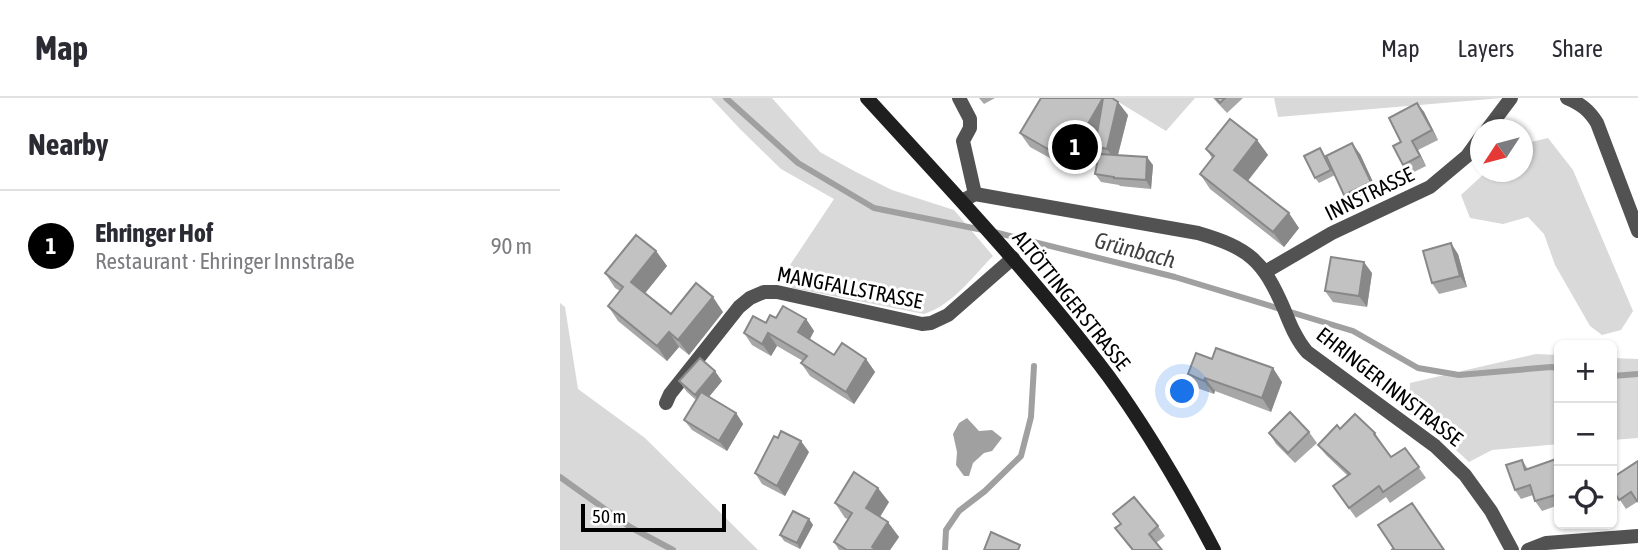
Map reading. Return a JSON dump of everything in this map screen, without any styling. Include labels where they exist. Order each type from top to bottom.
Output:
[{"type":"main road","name":"ALTÖTTINGER STRASSE","points":[[867,98],[969,202],[1110,378],[1148,435],[1214,550]]},
{"type":"street","points":[[959,98],[970,119],[970,128],[963,141],[969,202]]},
{"type":"street","points":[[1495,119],[1511,98]]},
{"type":"street","points":[[1567,98],[1580,103],[1597,123],[1638,231]]},
{"type":"street","name":"INNSTRASSE","points":[[1265,272],[1332,233],[1430,187],[1470,152]]},
{"type":"street","name":"EHRINGER INNSTRASSE","points":[[969,202],[1198,233],[1240,248],[1265,272],[1303,347],[1314,358],[1435,446],[1465,475],[1491,511],[1511,550]]},
{"type":"street","name":"MANGFALLSTRASSE","points":[[666,403],[670,394],[730,318],[750,298],[764,292],[776,292],[922,324],[931,323],[948,314],[1008,253]]},
{"type":"street","points":[[1528,550],[1546,543],[1638,537]]},
{"type":"shaded area","points":[[711,98],[772,98],[820,152],[892,190],[954,210],[993,256],[953,297],[924,314],[792,288],[784,274],[834,199],[781,169]]},
{"type":"shaded area","points":[[1112,98],[1195,98],[1166,131]]},
{"type":"shaded area","points":[[1274,98],[1502,98],[1278,117]]},
{"type":"shaded area","points":[[1548,138],[1573,170],[1633,311],[1621,330],[1602,335],[1590,326],[1555,265],[1544,234],[1528,217],[1503,224],[1470,218],[1461,195],[1475,182],[1533,182],[1533,142]]},
{"type":"shaded area","points":[[560,303],[565,307],[578,389],[645,438],[758,550],[560,550]]},
{"type":"shaded area","points":[[1536,354],[1554,355],[1554,444],[1492,450],[1469,462],[1444,439],[1409,414],[1410,383]]},
{"type":"shaded area","points":[[1617,358],[1638,359],[1638,438],[1617,440]]},
{"type":"shaded area","points":[[967,418],[979,431],[992,430],[1002,438],[992,451],[984,453],[973,463],[969,476],[964,476],[956,465],[957,452],[953,434],[959,423]]},
{"type":"building","points":[[1041,98],[1103,98],[1067,160],[1020,133]]},
{"type":"building","points":[[1103,98],[1112,98],[1118,102],[1107,149],[1095,146]]},
{"type":"building","points":[[1417,103],[1432,130],[1412,141],[1420,156],[1403,165],[1393,146],[1401,142],[1389,118]]},
{"type":"building","points":[[1230,119],[1257,140],[1234,170],[1289,213],[1273,232],[1200,174],[1214,156],[1206,149]]},
{"type":"building","points":[[1352,143],[1371,182],[1344,195],[1326,156]]},
{"type":"building","points":[[1320,148],[1331,170],[1315,178],[1304,156]]},
{"type":"building","points":[[1099,154],[1147,157],[1146,180],[1095,174]]},
{"type":"building","points":[[636,235],[656,251],[631,282],[671,314],[696,283],[713,297],[678,340],[669,332],[657,346],[608,306],[623,287],[605,273]]},
{"type":"building","points":[[1451,243],[1460,276],[1432,283],[1423,251]]},
{"type":"building","points":[[1331,257],[1364,262],[1359,296],[1325,291]]},
{"type":"building","points":[[783,306],[806,319],[798,332],[834,355],[842,343],[866,359],[846,392],[801,363],[807,356],[768,333],[762,344],[744,333],[753,316],[766,323],[770,315],[776,318]]},
{"type":"building","points":[[1216,348],[1273,368],[1262,398],[1188,374],[1196,353],[1212,359]]},
{"type":"building","points":[[700,358],[715,371],[695,395],[679,381]]},
{"type":"building","points":[[701,392],[736,413],[719,441],[684,420]]},
{"type":"building","points":[[1290,412],[1309,432],[1288,453],[1269,433]]},
{"type":"building","points":[[1355,414],[1375,433],[1391,457],[1405,448],[1419,467],[1383,492],[1379,486],[1349,508],[1333,486],[1350,474],[1318,445],[1337,425],[1340,429]]},
{"type":"building","points":[[781,431],[801,441],[777,486],[755,473],[774,436],[778,438]]},
{"type":"building","points":[[1522,460],[1525,470],[1554,460],[1554,495],[1535,501],[1530,485],[1515,490],[1506,465]]},
{"type":"building","points":[[1638,461],[1638,501],[1631,492],[1619,500],[1617,475]]},
{"type":"building","points":[[854,472],[878,488],[866,508],[888,522],[872,547],[877,550],[847,550],[834,542],[852,513],[835,503]]},
{"type":"building","points":[[1134,497],[1158,526],[1149,534],[1162,550],[1133,550],[1115,528],[1121,524],[1113,514]]},
{"type":"building","points":[[1412,503],[1444,550],[1391,550],[1394,549],[1378,525]]},
{"type":"building","points":[[793,511],[809,519],[797,543],[780,535]]},
{"type":"building","points":[[991,532],[1020,545],[1018,550],[984,550]]},
{"type":"waterway","name":"Grünbach","points":[[726,98],[798,163],[874,208],[983,230]]},
{"type":"waterway","name":"Grünbach","points":[[994,232],[1175,277],[1353,331],[1418,368],[1459,375],[1554,367]]},
{"type":"waterway","points":[[945,550],[946,530],[959,511],[985,491],[1021,456],[1031,417],[1034,366]]},
{"type":"waterway","name":"Grünbach","points":[[1617,376],[1638,374]]},
{"type":"waterway","points":[[560,477],[630,527],[673,550]]},
{"type":"place","name":"Ehringer Hof","points":[[1075,147]]}]
